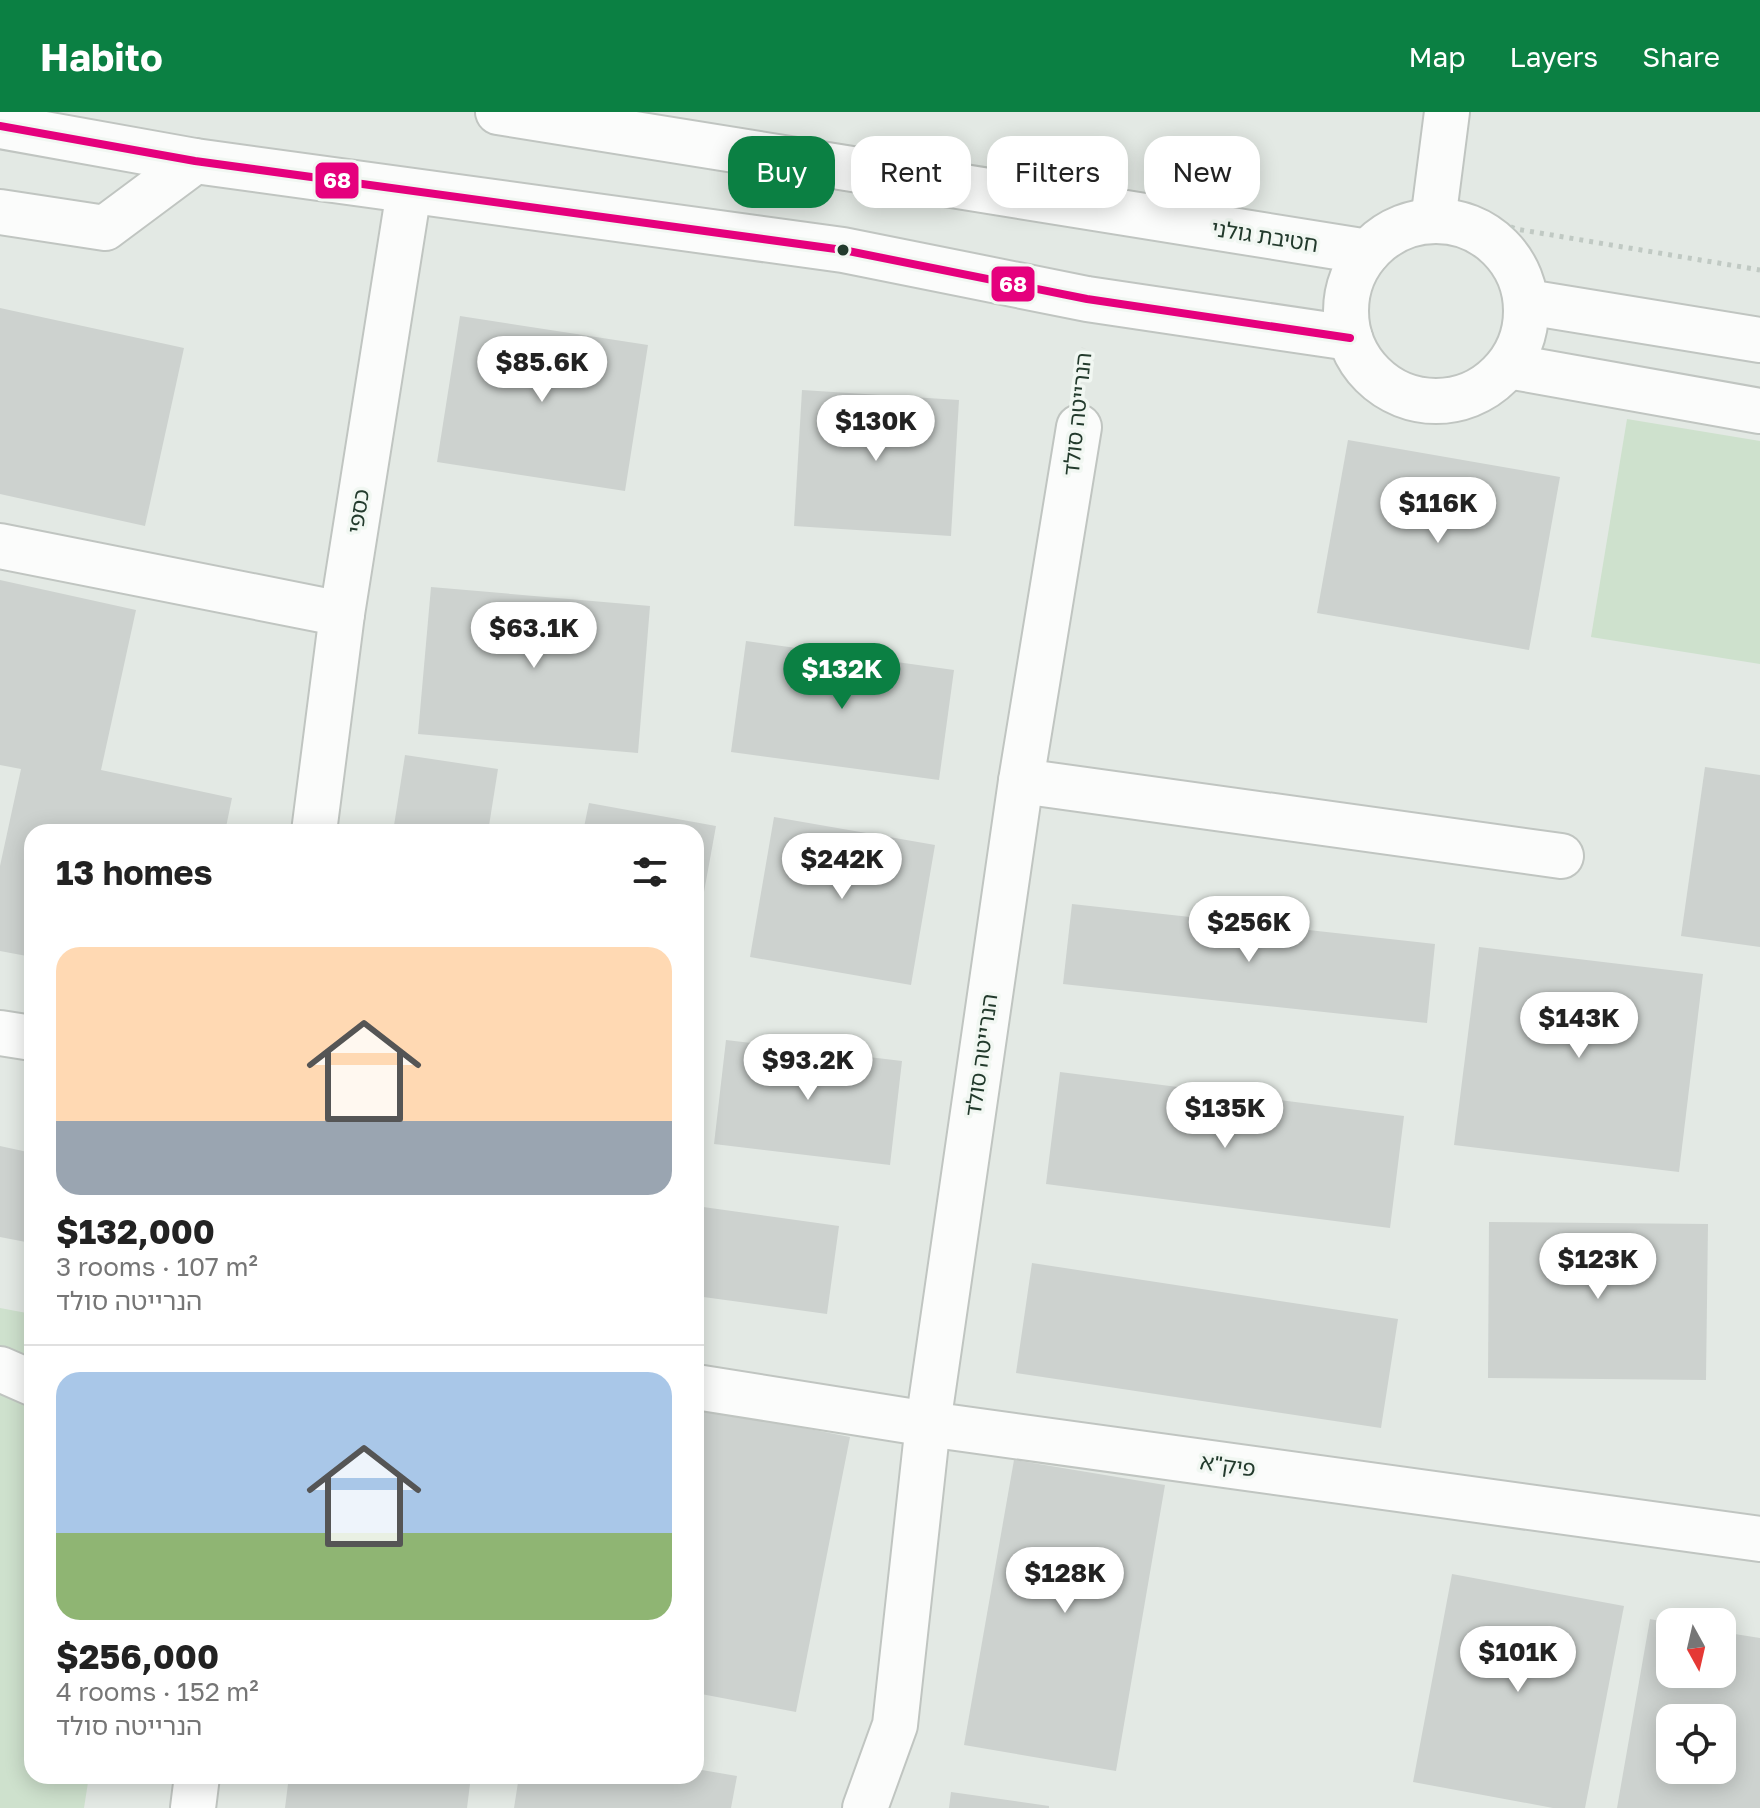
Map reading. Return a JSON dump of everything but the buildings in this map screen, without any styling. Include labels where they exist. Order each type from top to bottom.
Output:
[{"type":"street","name":"חטיבת גולני","points":[[498,112],[1368,252]]},
{"type":"street","points":[[1433,221],[1447,112]]},
{"type":"street","points":[[0,126],[195,161],[843,250],[1087,299],[1350,338]]},
{"type":"street","points":[[0,212],[105,228],[195,161]]},
{"type":"street","name":"כספי","points":[[315,824],[342,614],[409,191]]},
{"type":"street","points":[[1433,221],[1460,223],[1486,235],[1505,252],[1520,275],[1527,302],[1523,335],[1508,366],[1488,385],[1463,397],[1421,399],[1407,396],[1383,383],[1362,364],[1350,338],[1346,308],[1352,278],[1368,252],[1405,226],[1433,221]]},
{"type":"street","points":[[1527,302],[1760,340]]},
{"type":"street","points":[[1508,366],[1760,411]]},
{"type":"street","name":"הנרייטה סולד","points":[[865,1808],[895,1725],[928,1424],[1021,781],[1079,427]]},
{"type":"street","points":[[0,546],[342,614]]},
{"type":"street","points":[[1021,781],[1561,856]]},
{"type":"street","points":[[0,1033],[24,1037]]},
{"type":"street","points":[[0,1369],[24,1380]]},
{"type":"street","name":"פיק\"א","points":[[704,1388],[928,1424],[1760,1539]]},
{"type":"street","points":[[193,1808],[196,1784]]},
{"type":"path","name":"הנרייטה סולד","points":[[1079,427],[1087,299]]},
{"type":"green space","points":[[1627,419],[1760,441],[1760,664],[1591,637]]},
{"type":"green space","points":[[0,1308],[24,1312],[24,1784],[88,1784],[84,1808],[0,1808]]},
{"type":"transit line","name":"68","points":[[0,126],[195,161],[843,250],[1087,299],[1350,338]]}]
